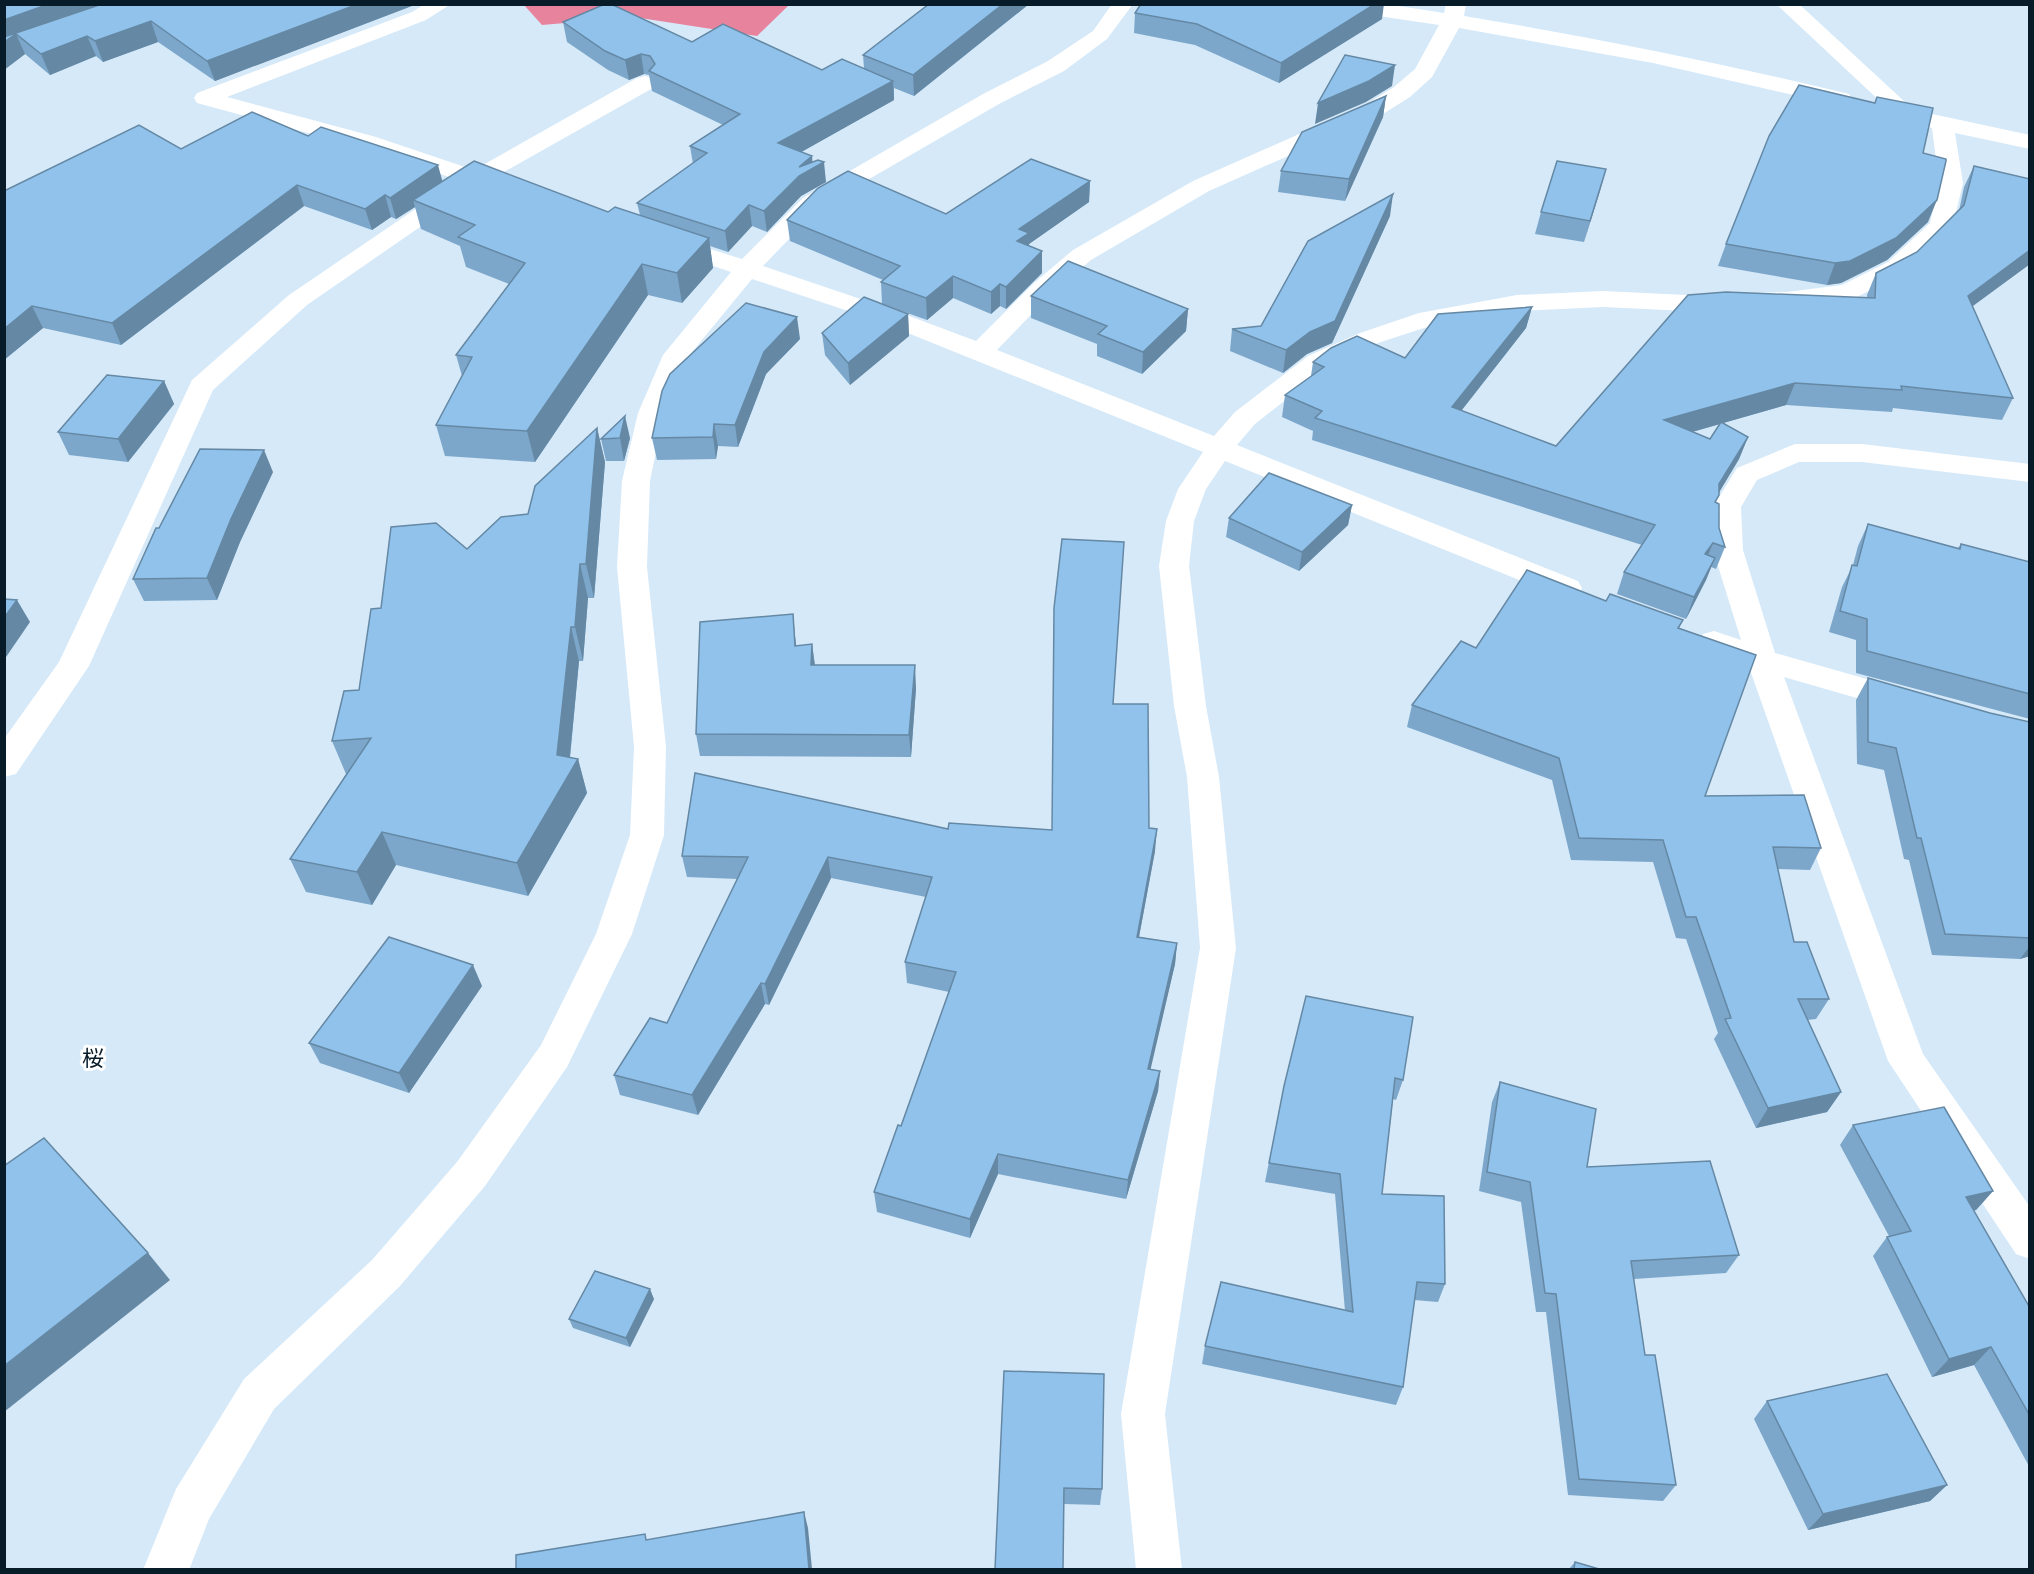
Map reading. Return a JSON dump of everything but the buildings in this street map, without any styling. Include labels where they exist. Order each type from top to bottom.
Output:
[{"type":"street","points":[[441,4],[419,16],[205,98],[369,142],[521,194]]},
{"type":"street","points":[[166,1569],[192,1505],[259,1394],[386,1274],[471,1174],[554,1056],[614,933],[647,835],[650,747],[632,567],[636,481],[651,413],[676,355],[747,269],[811,203],[980,105],[1056,66],[1100,35],[1123,4]]},
{"type":"street","points":[[1338,4],[1455,12],[1773,82],[1943,124],[2030,142]]},
{"type":"street","points":[[1786,4],[1908,115]]},
{"type":"street","points":[[980,352],[1042,288],[1082,255],[1201,186],[1375,109],[1402,92],[1424,72],[1455,12]]},
{"type":"street","points":[[4,765],[73,666],[201,386],[297,300],[475,178],[645,82]]},
{"type":"street","points":[[1159,1569],[1143,1414],[1218,948],[1203,777],[1190,706],[1174,566],[1180,520],[1192,489],[1221,447],[1245,418],[1317,362],[1369,338],[1419,321],[1517,303],[1603,299],[1687,303],[1787,300],[1848,292],[1897,267],[1941,225],[1951,183],[1943,124]]},
{"type":"street","points":[[645,235],[887,316],[1221,447],[1595,600]]},
{"type":"street","points":[[2030,473],[1862,453],[1796,453],[1747,474],[1727,507],[1728,550],[1762,660],[1907,1061],[2030,1241]]},
{"type":"street","points":[[1684,632],[1762,660],[1933,708]]},
{"type":"shaded area","points":[[524,5],[789,5],[757,36],[634,17],[542,25]]},
{"type":"district","name":"桜","points":[[93,1058]]}]
